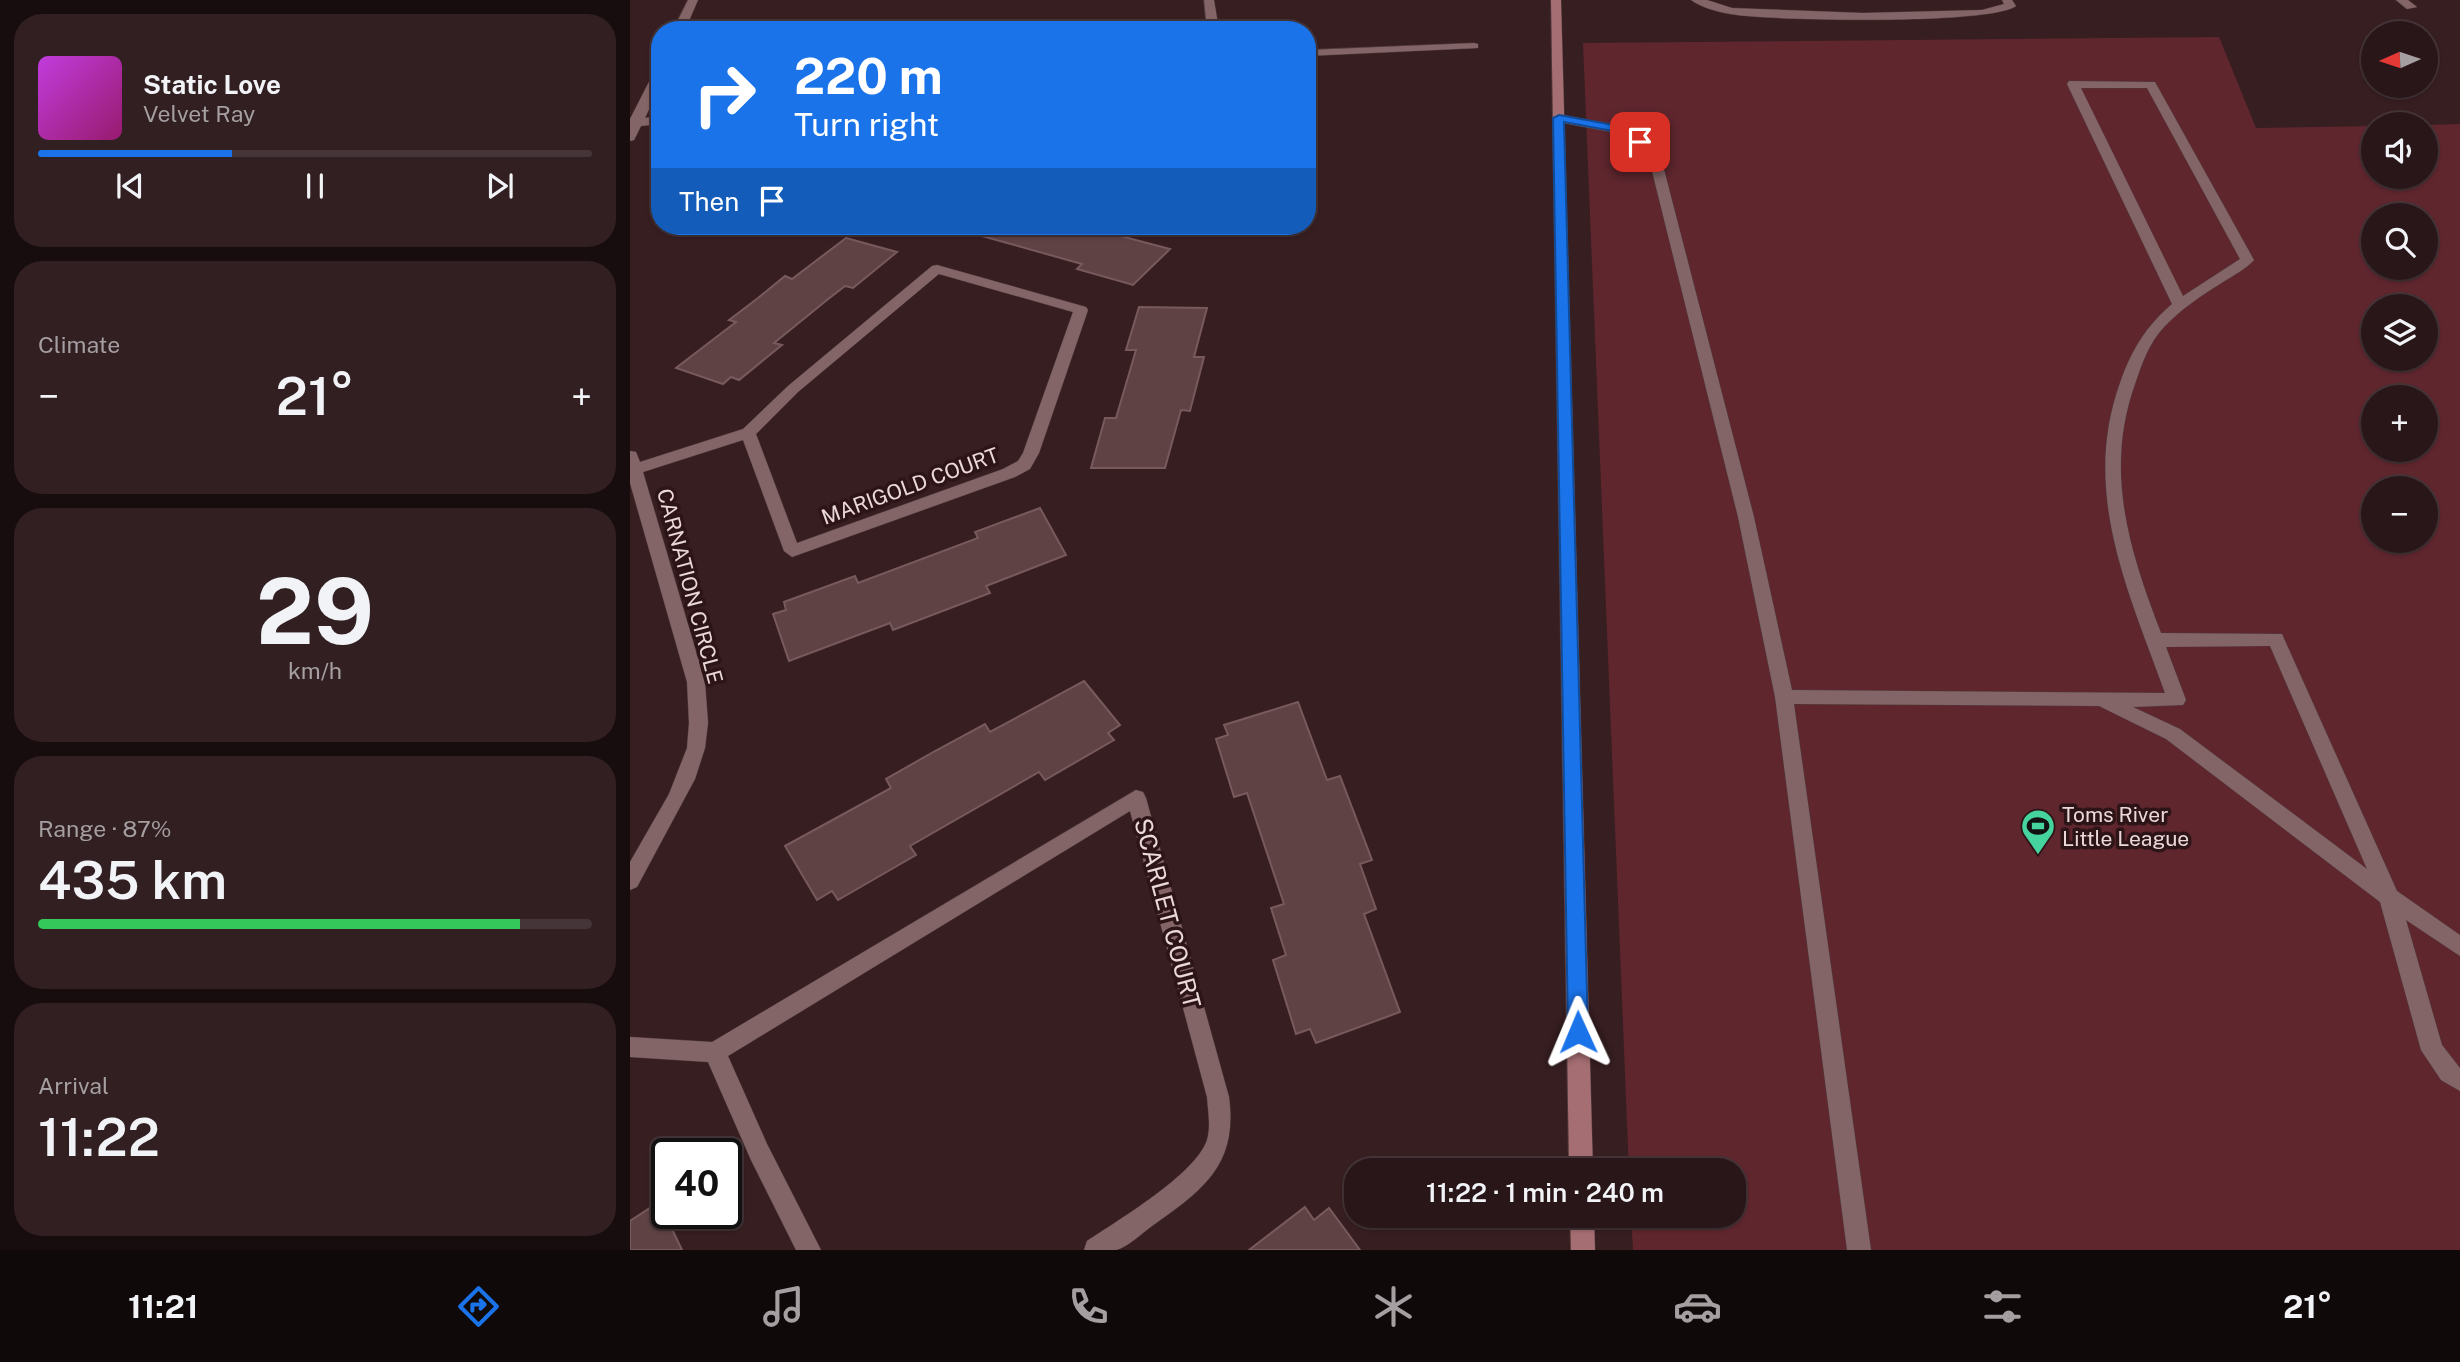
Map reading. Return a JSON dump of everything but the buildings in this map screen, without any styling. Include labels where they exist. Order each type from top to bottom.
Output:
[{"type":"street","points":[[683,21],[693,0]]},
{"type":"street","points":[[1209,0],[1212,21]]},
{"type":"street","points":[[1556,0],[1581,1158]]},
{"type":"street","points":[[1696,0],[1731,11],[1863,16],[1982,13],[2011,6],[2007,0]]},
{"type":"street","points":[[1863,16],[1870,0]]},
{"type":"street","points":[[1316,53],[1474,46]]},
{"type":"street","points":[[1784,697],[2177,700],[2139,600],[2115,519],[2111,441],[2124,388],[2147,338],[2180,305],[2248,260],[2151,85],[2073,84],[2180,305]]},
{"type":"street","points":[[630,137],[634,122],[651,89]]},
{"type":"street","points":[[1559,118],[1626,131],[1654,154],[1746,517],[1784,697],[1859,1250]]},
{"type":"street","name":"MARIGOLD COURT","points":[[631,466],[748,433],[793,389],[937,269],[1081,310],[1031,453],[1024,465],[1009,473],[792,551],[748,433]]},
{"type":"street","name":"CARNATION CIRCLE","points":[[630,881],[679,791],[696,749],[699,712],[695,682],[631,466]]},
{"type":"street","points":[[2156,640],[2276,639],[2389,897],[2432,1050],[2449,1073],[2460,1080]]},
{"type":"street","points":[[2099,699],[2173,734],[2389,897],[2460,947]]},
{"type":"street","name":"SCARLET COURT","points":[[715,1052],[1136,798],[1218,1097],[1221,1121],[1217,1147],[1205,1166],[1185,1185],[1096,1250]]},
{"type":"street","points":[[630,1047],[715,1052],[760,1152],[809,1250]]},
{"type":"street","points":[[1582,1228],[1583,1250]]},
{"type":"shaded area","name":"Toms River Little League","points":[[2219,37],[2256,128],[2361,126],[2361,189],[2438,189],[2438,125],[2460,124],[2460,1250],[1633,1250],[1632,1228],[1746,1228],[1746,1158],[1628,1158],[1583,43]]},
{"type":"place","name":"Toms River Little League","points":[[2038,856]]},
{"type":"route","points":[[1578,1032],[1559,118],[1626,131],[1640,142]]}]
